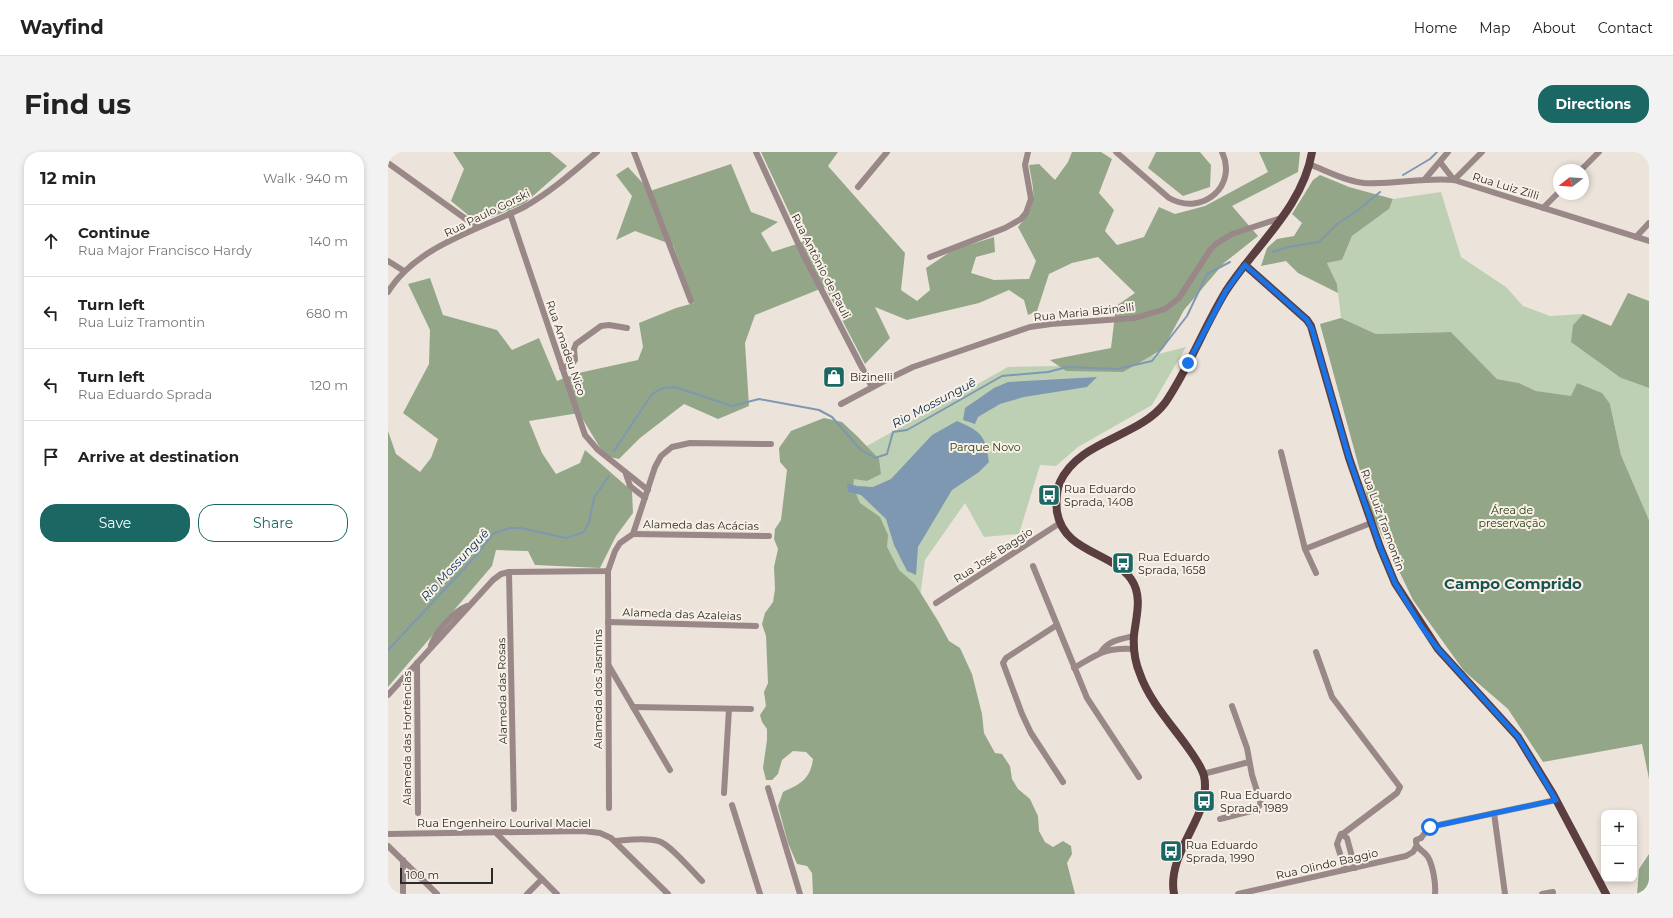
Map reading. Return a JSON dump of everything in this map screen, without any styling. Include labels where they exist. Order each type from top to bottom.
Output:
[{"type":"main road","points":[[1174,894],[1173,877],[1177,863],[1203,803],[1205,794],[1204,776],[1193,755],[1145,685],[1137,666],[1134,649],[1134,636],[1138,604],[1133,583],[1119,568],[1073,540],[1060,523],[1056,499],[1058,489],[1064,475],[1076,462],[1090,452],[1144,422],[1159,411],[1171,394],[1226,291],[1281,218],[1296,194],[1309,164],[1312,152]]},
{"type":"main road","name":"Rua Luiz Tramontin","points":[[1245,265],[1307,320],[1311,326],[1347,452],[1388,569],[1421,626],[1446,659],[1518,737],[1556,800],[1606,894]]},
{"type":"street","name":"Rua Paulo Gorski","points":[[388,292],[404,271],[432,252],[477,227],[525,206],[549,191],[597,152]]},
{"type":"street","points":[[634,152],[691,301]]},
{"type":"street","name":"Rua Antônio de Pauli","points":[[756,152],[803,254],[872,386]]},
{"type":"street","points":[[858,187],[887,152]]},
{"type":"street","points":[[930,257],[1005,228],[1021,219],[1026,213],[1030,199],[1025,166],[1028,152]]},
{"type":"street","points":[[1116,152],[1169,198],[1184,204],[1194,204],[1211,197],[1218,191],[1223,181],[1225,164],[1222,152]]},
{"type":"street","points":[[1425,179],[1448,152]]},
{"type":"street","points":[[1440,162],[1454,180],[1482,152]]},
{"type":"street","points":[[1587,164],[1599,152]]},
{"type":"street","points":[[388,163],[477,227]]},
{"type":"street","name":"Rua Luiz Zilli","points":[[1309,164],[1348,179],[1365,183],[1425,179],[1454,180],[1649,241]]},
{"type":"street","points":[[1543,208],[1553,198]]},
{"type":"street","name":"Rua Amadeu Nico","points":[[510,213],[587,440],[626,474],[648,490]]},
{"type":"street","name":"Rua Maria Bizinelli","points":[[841,404],[872,386],[914,367],[1030,327],[1135,318],[1165,309],[1179,298],[1210,250],[1217,242],[1232,234],[1281,218]]},
{"type":"street","points":[[1636,237],[1649,223]]},
{"type":"street","points":[[388,261],[404,271]]},
{"type":"street","points":[[562,368],[572,364],[575,360],[574,349],[576,344],[601,326],[609,325],[627,328]]},
{"type":"street","points":[[633,534],[655,467],[666,450],[677,445],[690,443],[770,444]]},
{"type":"street","points":[[1281,452],[1305,549],[1316,574]]},
{"type":"street","name":"Rua Amadeu Nico","points":[[626,474],[630,486],[645,498]]},
{"type":"street","name":"Rua José Baggio","points":[[936,603],[1060,523]]},
{"type":"street","points":[[1305,549],[1371,523]]},
{"type":"street","name":"Alameda das Acácias","points":[[633,534],[769,536]]},
{"type":"street","name":"Alameda dos Jasmins","points":[[609,808],[608,571],[615,551],[620,543],[633,534]]},
{"type":"street","points":[[1033,566],[1090,706],[1139,777]]},
{"type":"street","points":[[388,695],[429,650],[434,637],[460,609],[470,604],[497,576],[509,572],[608,571]]},
{"type":"street","name":"Alameda das Rosas","points":[[509,572],[514,809]]},
{"type":"street","name":"Alameda das Azaleias","points":[[608,622],[756,626]]},
{"type":"street","points":[[1057,625],[1006,658],[1003,663],[1022,714],[1031,733],[1063,782]]},
{"type":"street","points":[[1101,652],[1105,646],[1112,641],[1134,636]]},
{"type":"street","points":[[1074,668],[1101,652],[1118,648],[1134,649]]},
{"type":"street","points":[[1316,652],[1332,697],[1400,787],[1398,794],[1341,834],[1337,844],[1345,870]]},
{"type":"street","name":"Alameda das Hortências","points":[[417,663],[418,813]]},
{"type":"street","points":[[608,665],[670,770]]},
{"type":"street","points":[[1220,819],[1255,810],[1260,804],[1249,762],[1247,748],[1232,706]]},
{"type":"street","points":[[633,707],[752,709]]},
{"type":"street","points":[[724,793],[729,709]]},
{"type":"street","points":[[1204,776],[1224,768],[1227,769],[1249,762]]},
{"type":"street","points":[[768,788],[800,894]]},
{"type":"street","points":[[1435,894],[1428,856],[1416,847],[1422,844],[1422,838],[1430,827],[1556,800]]},
{"type":"street","points":[[732,805],[760,894]]},
{"type":"street","points":[[1494,813],[1505,894]]},
{"type":"street","name":"Rua Engenheiro Lourival Maciel","points":[[388,834],[592,831],[605,835],[614,841],[668,894]]},
{"type":"street","points":[[495,832],[557,894]]},
{"type":"street","points":[[1341,834],[1347,838],[1355,868]]},
{"type":"street","points":[[614,841],[661,841],[668,846],[702,881]]},
{"type":"street","points":[[388,846],[437,894]]},
{"type":"street","name":"Rua Olindo Baggio","points":[[1238,894],[1406,856],[1413,852],[1416,847]]},
{"type":"street","points":[[403,860],[403,894]]},
{"type":"street","points":[[527,894],[542,879]]},
{"type":"street","points":[[1542,894],[1553,892]]},
{"type":"green space","points":[[453,152],[550,152],[567,166],[525,203],[478,223],[451,201],[464,169]]},
{"type":"green space","points":[[761,152],[838,152],[828,166],[905,253],[901,290],[917,301],[930,290],[926,268],[953,250],[994,237],[995,252],[976,257],[971,273],[994,280],[1029,279],[1036,261],[1018,227],[1025,218],[1032,204],[1033,191],[1029,165],[1039,164],[1055,180],[1068,162],[1072,152],[1101,152],[1112,159],[1099,193],[1114,210],[1105,231],[1117,245],[1144,237],[1159,207],[1175,214],[1205,206],[1268,172],[1259,152],[1300,152],[1298,172],[1232,206],[1258,236],[1224,263],[1184,310],[1163,349],[1123,372],[1066,371],[1050,360],[1111,348],[1116,306],[1135,293],[1098,257],[1072,263],[1049,274],[1037,311],[1028,315],[1024,300],[1009,290],[979,303],[907,320],[875,307],[890,338],[865,364],[825,287],[755,315],[745,343],[749,406],[718,419],[684,404],[640,438],[619,459],[605,456],[579,413],[529,421],[542,453],[556,474],[580,463],[585,450],[632,491],[633,513],[616,536],[600,568],[535,565],[528,551],[496,550],[492,566],[388,687],[388,431],[396,454],[420,472],[431,458],[438,439],[403,413],[429,364],[430,330],[408,284],[430,278],[443,315],[497,330],[512,350],[539,338],[557,381],[574,374],[638,360],[643,347],[639,323],[676,308],[694,303],[673,245],[635,231],[616,240],[632,196],[616,175],[628,167],[650,191],[731,164],[751,212],[778,222],[761,233],[772,252],[803,242]]},
{"type":"green space","points":[[1156,152],[1200,152],[1211,165],[1210,187],[1183,196],[1148,168]]},
{"type":"green space","points":[[1320,175],[1349,187],[1393,199],[1389,209],[1352,236],[1342,260],[1327,263],[1337,284],[1338,293],[1298,273],[1286,261],[1261,266],[1267,248],[1277,239],[1294,236],[1302,223],[1292,214],[1313,180]]},
{"type":"green space","points":[[1441,192],[1461,257],[1506,287],[1523,306],[1550,316],[1583,314],[1573,325],[1621,378],[1649,388],[1649,520],[1621,455],[1610,404],[1577,383],[1571,397],[1536,391],[1519,383],[1497,379],[1451,332],[1376,334],[1341,318],[1337,284],[1327,263],[1342,260],[1352,236],[1389,209],[1393,199]]},
{"type":"green space","points":[[1628,293],[1649,301],[1649,388],[1621,378],[1571,342],[1573,325],[1583,314],[1611,326]]},
{"type":"green space","name":"Área de preservação","points":[[1341,318],[1376,334],[1451,332],[1497,379],[1519,383],[1536,391],[1571,396],[1577,383],[1602,393],[1610,404],[1621,455],[1649,520],[1649,779],[1642,744],[1543,762],[1508,709],[1464,671],[1413,600],[1372,515],[1320,324]]},
{"type":"green space","name":"Parque Novo","points":[[1186,347],[1152,405],[1078,447],[1056,466],[1040,465],[1019,534],[984,537],[965,503],[925,560],[918,612],[836,494],[849,456],[1008,367],[1115,365]]},
{"type":"green space","points":[[824,418],[842,422],[879,459],[881,474],[867,481],[854,479],[853,487],[860,503],[880,517],[888,535],[887,547],[899,570],[915,584],[949,641],[960,648],[972,674],[982,714],[984,733],[995,753],[1002,754],[1010,766],[1012,779],[1018,789],[1030,799],[1038,816],[1039,831],[1045,842],[1053,847],[1063,841],[1071,846],[1072,854],[1067,863],[1075,894],[813,894],[812,873],[807,866],[797,864],[788,843],[778,806],[783,792],[799,784],[807,777],[812,766],[813,759],[806,752],[793,751],[782,760],[778,774],[772,780],[766,780],[763,768],[767,729],[762,722],[760,715],[766,706],[764,692],[768,683],[766,636],[762,624],[765,613],[773,602],[775,589],[774,567],[778,549],[774,539],[775,529],[781,520],[787,470],[780,462],[779,448],[791,431]]},
{"type":"green space","points":[[1649,854],[1649,894],[1637,894],[1639,869]]},
{"type":"water","points":[[1097,377],[1087,387],[1024,397],[1000,404],[978,417],[975,424],[963,420],[965,408],[994,388],[1008,382]]},
{"type":"water","points":[[957,421],[972,428],[981,436],[986,446],[989,462],[979,472],[952,490],[918,547],[916,575],[907,571],[894,545],[886,519],[861,495],[848,492],[847,483],[857,486],[873,487],[891,479],[932,435]]},
{"type":"waterway","name":"Rio Mossunguê","points":[[1403,175],[1430,159],[1437,152]]},
{"type":"waterway","name":"Rio Mossunguê","points":[[1273,252],[1288,247],[1319,242],[1337,224],[1357,211],[1380,192]]},
{"type":"waterway","name":"Rio Mossunguê","points":[[614,451],[652,394],[663,388],[675,387],[732,406],[759,399],[819,410],[832,417],[860,449],[875,458],[887,454],[893,432],[907,430],[1002,376],[1048,372],[1067,367],[1117,369],[1152,361],[1187,316],[1207,274],[1230,262]]},
{"type":"waterway","name":"Rio Mossunguê","points":[[388,650],[474,558],[493,534],[510,528],[521,528],[566,538],[584,532],[589,522],[594,498],[609,476]]},
{"type":"place","name":"Bizinelli","points":[[834,377]]},
{"type":"place","name":"Rua Eduardo Sprada, 1408","points":[[1049,495]]},
{"type":"place","name":"Rua Eduardo Sprada, 1658","points":[[1123,563]]},
{"type":"place","name":"Rua Eduardo Sprada, 1989","points":[[1204,801]]},
{"type":"place","name":"Rua Eduardo Sprada, 1990","points":[[1171,851]]},
{"type":"district","name":"Campo Comprido","points":[[1513,584]]},
{"type":"route","points":[[1188,363],[1226,291],[1245,265],[1307,320],[1312,329],[1349,458],[1371,523],[1388,569],[1395,583],[1421,626],[1446,659],[1513,730],[1556,800],[1430,827]]}]
